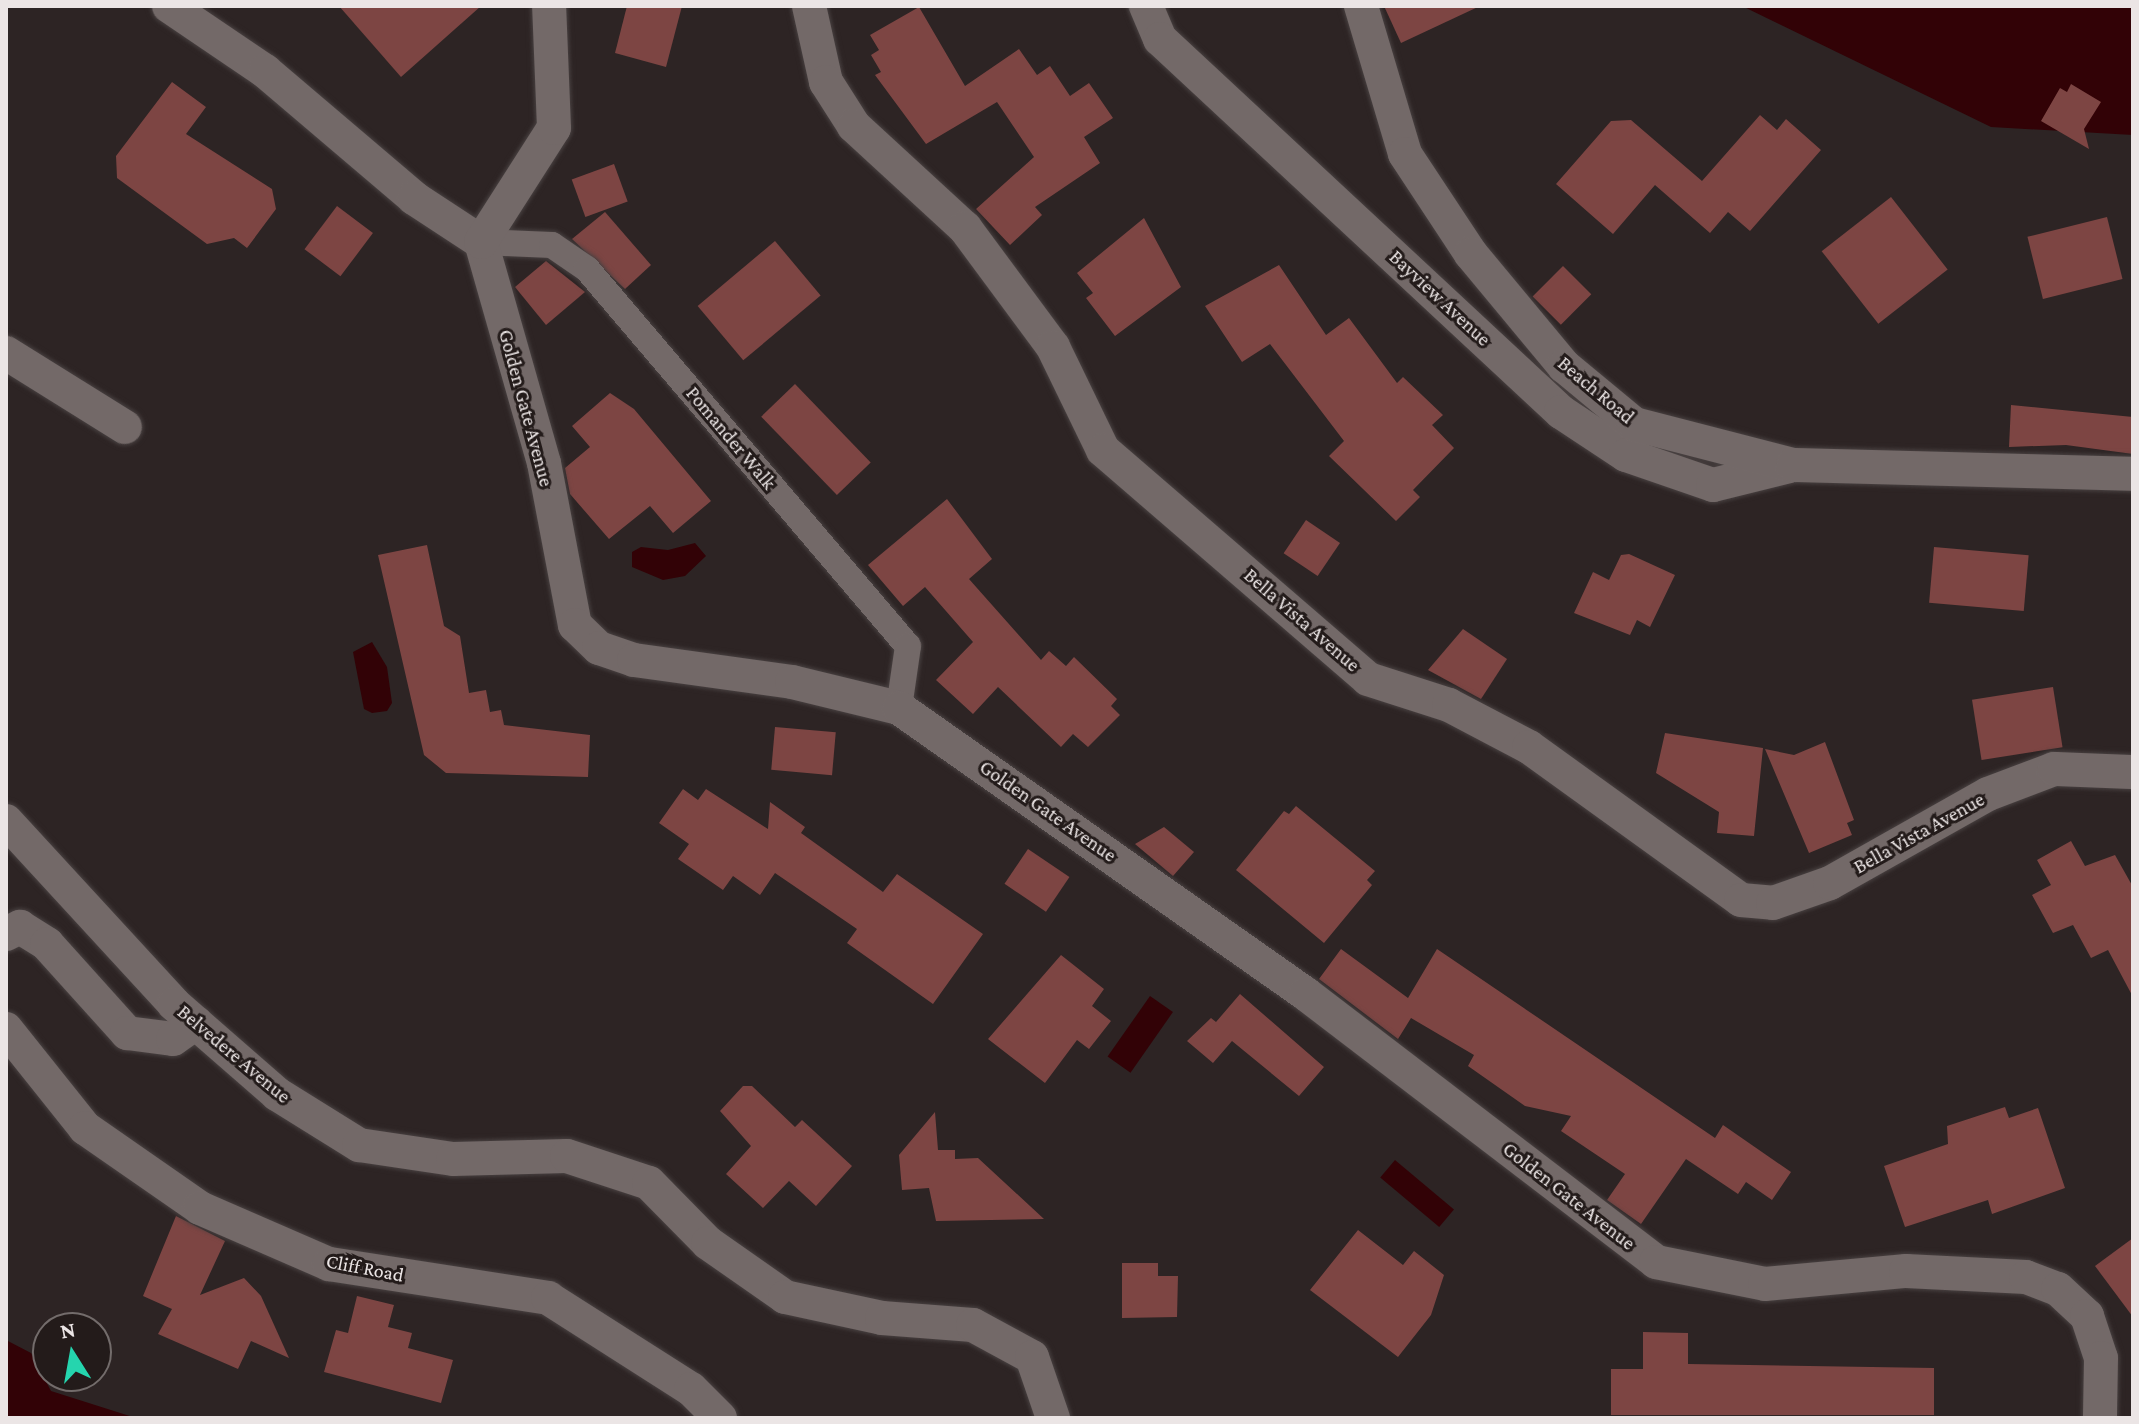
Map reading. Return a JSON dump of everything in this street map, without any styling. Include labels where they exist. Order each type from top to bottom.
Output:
[{"type":"street","points":[[169,6],[265,71],[414,198],[481,242],[554,128],[549,6]]},
{"type":"street","name":"Bella Vista Avenue","points":[[809,6],[826,82],[854,126],[965,228],[1053,347],[1103,450],[1368,679],[1449,705],[1529,747],[1741,900],[1773,903],[1830,883],[1988,794],[2054,769],[2133,772]]},
{"type":"street","name":"Bayview Avenue","points":[[1146,6],[1160,39],[1561,412],[1626,455],[1713,485],[1793,465]]},
{"type":"street","name":"Beach Road","points":[[1361,6],[1405,154],[1471,254],[1564,366],[1634,424],[1793,465],[2133,474]]},
{"type":"street","name":"Golden Gate Avenue","points":[[481,242],[544,463],[575,625],[599,648],[634,660],[792,682],[899,708],[1306,994],[1656,1262],[1765,1284],[1906,1271],[2026,1277],[2058,1289],[2087,1316],[2101,1358],[2100,1418]]},
{"type":"street","name":"Pomander Walk","points":[[481,242],[552,245],[587,269],[908,646],[899,708]]},
{"type":"street","points":[[6,353],[125,427]]},
{"type":"street","name":"Belvedere Avenue","points":[[6,821],[196,1023],[277,1094],[359,1145],[453,1159],[567,1156],[649,1183],[708,1243],[785,1297],[882,1318],[973,1325],[1032,1357],[1053,1418]]},
{"type":"street","points":[[6,934],[20,927],[47,944],[127,1033],[173,1039],[196,1023]]},
{"type":"street","name":"Cliff Road","points":[[6,1029],[85,1128],[200,1208],[329,1264],[548,1298],[691,1389],[720,1418]]},
{"type":"shaded area","points":[[1742,6],[2133,6],[2133,135],[1991,127]]},
{"type":"shaded area","points":[[695,543],[706,556],[685,576],[663,580],[632,567],[632,552],[641,547],[668,550]]},
{"type":"shaded area","points":[[372,642],[387,667],[392,703],[387,711],[372,713],[364,709],[353,652]]},
{"type":"shaded area","points":[[1150,996],[1173,1012],[1130,1073],[1108,1057]]},
{"type":"shaded area","points":[[1395,1160],[1454,1209],[1439,1227],[1380,1178]]},
{"type":"shaded area","points":[[6,1340],[32,1355],[32,1392],[54,1392],[136,1418],[6,1418]]},
{"type":"building","points":[[339,6],[481,6],[401,77]]},
{"type":"building","points":[[627,6],[682,6],[666,67],[615,53]]},
{"type":"building","points":[[1384,6],[1480,6],[1401,43]]},
{"type":"building","points":[[919,7],[965,86],[1019,49],[1037,75],[1050,66],[1070,96],[1089,83],[1113,118],[1084,137],[1100,163],[1035,207],[1042,215],[1010,245],[976,209],[1034,157],[997,102],[926,144],[875,75],[881,72],[871,55],[879,50],[870,35]]},
{"type":"building","points":[[172,82],[206,107],[186,134],[272,189],[276,209],[247,248],[234,238],[207,244],[117,178],[116,156]]},
{"type":"building","points":[[2071,84],[2101,102],[2084,129],[2089,149],[2041,121],[2060,88],[2067,92]]},
{"type":"building","points":[[1760,115],[1777,130],[1786,119],[1821,150],[1750,231],[1728,212],[1710,233],[1655,185],[1613,234],[1556,184],[1611,121],[1631,120],[1702,181]]},
{"type":"building","points":[[614,164],[628,202],[585,217],[572,179]]},
{"type":"building","points":[[1891,197],[1948,269],[1878,324],[1822,251]]},
{"type":"building","points":[[337,206],[373,233],[340,276],[305,249]]},
{"type":"building","points":[[605,212],[651,265],[625,289],[572,239]]},
{"type":"building","points":[[2107,217],[2122,279],[2043,299],[2027,237]]},
{"type":"building","points":[[1144,218],[1181,287],[1115,336],[1086,298],[1093,293],[1077,273]]},
{"type":"building","points":[[775,241],[821,295],[743,360],[698,306]]},
{"type":"building","points":[[546,261],[585,292],[546,325],[515,287]]},
{"type":"building","points":[[1279,265],[1326,335],[1349,318],[1397,383],[1403,377],[1443,415],[1432,425],[1454,448],[1413,490],[1420,497],[1396,521],[1329,456],[1344,441],[1270,344],[1242,362],[1205,306]]},
{"type":"building","points":[[1563,266],[1591,294],[1561,325],[1533,296]]},
{"type":"building","points":[[795,384],[871,462],[837,495],[761,417]]},
{"type":"building","points":[[610,393],[634,409],[711,501],[673,533],[650,506],[609,539],[570,494],[565,468],[590,447],[572,426]]},
{"type":"building","points":[[2011,405],[2133,417],[2133,454],[2066,445],[2009,447]]},
{"type":"building","points":[[947,499],[992,559],[969,579],[1041,660],[1049,651],[1066,666],[1074,657],[1117,699],[1111,706],[1120,715],[1088,747],[1073,734],[1061,747],[998,687],[973,714],[936,680],[973,642],[925,587],[903,606],[868,565]]},
{"type":"building","points":[[1306,520],[1340,543],[1318,576],[1284,553]]},
{"type":"building","points":[[427,545],[444,626],[460,636],[469,693],[486,690],[490,712],[501,710],[504,725],[590,735],[588,777],[446,773],[424,755],[378,555]]},
{"type":"building","points":[[1934,547],[2029,555],[2024,611],[1929,603]]},
{"type":"building","points":[[1629,554],[1675,575],[1650,627],[1637,620],[1630,635],[1574,613],[1593,572],[1609,580],[1621,555]]},
{"type":"building","points":[[1463,629],[1507,659],[1481,699],[1428,670]]},
{"type":"building","points":[[2053,687],[2063,747],[1982,760],[1972,700]]},
{"type":"building","points":[[775,727],[836,732],[832,775],[771,770]]},
{"type":"building","points":[[1665,733],[1763,748],[1754,836],[1717,833],[1719,812],[1656,773]]},
{"type":"building","points":[[1825,742],[1854,820],[1847,823],[1852,835],[1809,853],[1765,749],[1794,755]]},
{"type":"building","points":[[683,789],[698,800],[706,789],[768,829],[770,802],[805,827],[801,833],[883,892],[897,874],[983,934],[933,1004],[847,943],[857,929],[775,873],[760,895],[733,876],[723,890],[678,859],[689,844],[659,823]]},
{"type":"building","points":[[1296,806],[1375,871],[1367,880],[1372,885],[1324,943],[1236,870],[1284,811],[1289,814]]},
{"type":"building","points":[[1164,827],[1194,852],[1173,876],[1135,844]]},
{"type":"building","points":[[2071,841],[2085,866],[2115,855],[2133,887],[2133,997],[2108,950],[2091,958],[2073,925],[2053,933],[2032,895],[2051,885],[2037,860]]},
{"type":"building","points":[[1028,849],[1069,877],[1046,912],[1005,884]]},
{"type":"building","points":[[1341,949],[1408,998],[1437,949],[1715,1138],[1723,1125],[1791,1172],[1772,1200],[1746,1182],[1738,1194],[1686,1159],[1641,1224],[1607,1200],[1625,1174],[1561,1131],[1571,1116],[1525,1106],[1468,1066],[1474,1055],[1411,1018],[1398,1039],[1319,979]]},
{"type":"building","points":[[1061,955],[1104,989],[1092,1006],[1111,1021],[1089,1049],[1077,1040],[1045,1083],[988,1039]]},
{"type":"building","points":[[1240,994],[1324,1067],[1299,1096],[1232,1041],[1213,1063],[1187,1041],[1211,1018],[1216,1022]]},
{"type":"building","points":[[743,1086],[752,1086],[795,1127],[802,1120],[852,1166],[816,1206],[789,1181],[763,1208],[726,1174],[751,1146],[720,1111]]},
{"type":"building","points":[[2005,1107],[2009,1118],[2038,1108],[2065,1188],[1992,1214],[1988,1200],[1905,1227],[1884,1166],[1948,1144],[1947,1126]]},
{"type":"building","points":[[935,1112],[938,1150],[955,1150],[955,1159],[978,1158],[1044,1219],[936,1221],[929,1188],[902,1190],[899,1155]]},
{"type":"building","points":[[176,1216],[225,1241],[200,1295],[244,1278],[261,1296],[289,1358],[251,1341],[238,1369],[158,1334],[172,1309],[143,1296]]},
{"type":"building","points":[[1358,1230],[1403,1265],[1414,1251],[1444,1275],[1431,1315],[1398,1357],[1310,1290]]},
{"type":"building","points":[[2133,1238],[2133,1317],[2095,1266]]},
{"type":"building","points":[[1122,1263],[1158,1263],[1158,1276],[1178,1276],[1177,1317],[1122,1318]]},
{"type":"building","points":[[357,1296],[394,1305],[388,1327],[412,1333],[408,1348],[453,1360],[441,1403],[324,1372],[336,1330],[348,1333]]},
{"type":"building","points":[[1643,1332],[1688,1333],[1688,1364],[1934,1368],[1934,1415],[1611,1415],[1611,1369],[1643,1369]]}]
